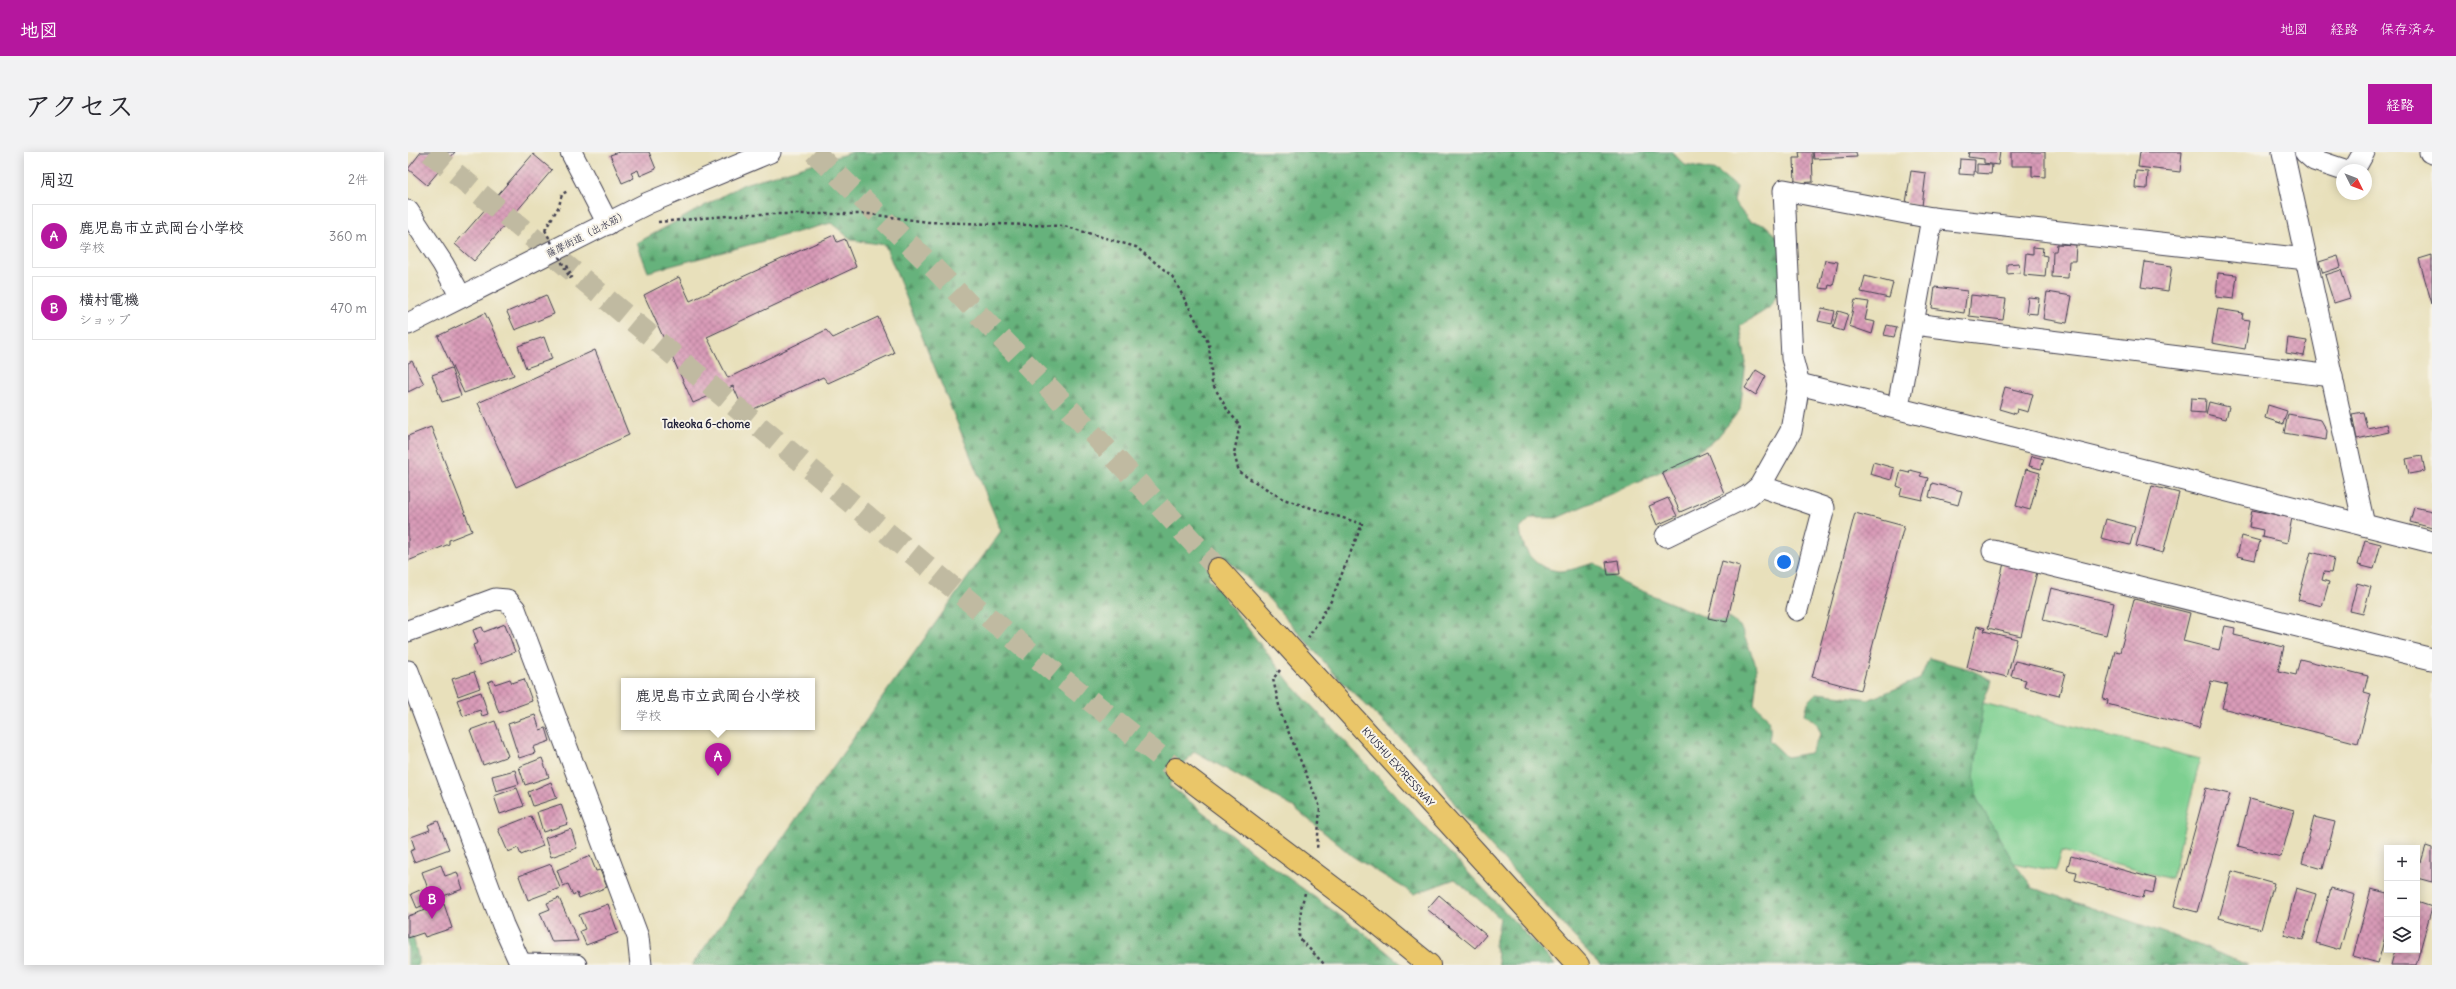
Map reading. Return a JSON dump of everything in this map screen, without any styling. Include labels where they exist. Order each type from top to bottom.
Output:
[{"type":"highway","name":"KYUSHU EXPRESSWAY","points":[[1218,569],[1578,965]]},
{"type":"highway","points":[[1176,769],[1353,903],[1429,965]]},
{"type":"street","points":[[571,152],[608,224]]},
{"type":"street","name":"薩摩街道（出水筋）","points":[[408,324],[648,203],[770,152]]},
{"type":"street","points":[[2283,152],[2364,525]]},
{"type":"street","points":[[2305,152],[2314,160],[2336,167]]},
{"type":"street","points":[[2357,164],[2364,152]]},
{"type":"street","points":[[1666,536],[1748,496],[1760,486],[1791,431],[1800,384],[1792,358],[1784,190],[1932,218],[2306,259]]},
{"type":"street","points":[[408,211],[443,264],[461,297]]},
{"type":"street","points":[[1898,407],[1932,218]]},
{"type":"street","points":[[1914,324],[2332,376]]},
{"type":"street","points":[[1800,384],[1898,407],[2432,542]]},
{"type":"street","points":[[1760,486],[1824,508],[1797,610]]},
{"type":"street","points":[[1993,552],[2432,659]]},
{"type":"street","points":[[408,631],[495,599],[507,600],[515,609],[638,937],[641,965]]},
{"type":"street","points":[[408,671],[503,925],[521,964],[576,965]]},
{"type":"path","points":[[566,263],[572,277],[570,278],[545,230],[559,206],[562,194],[569,190]]},
{"type":"path","points":[[651,223],[750,214],[869,214],[928,222],[1064,226],[1136,247],[1172,276],[1209,344],[1212,383],[1228,411],[1240,425],[1234,453],[1239,472],[1283,498],[1362,524],[1331,601],[1308,638]]},
{"type":"path","points":[[1280,670],[1273,679],[1281,714],[1320,807],[1317,850]]},
{"type":"path","points":[[1305,893],[1300,908],[1299,938],[1325,965]]},
{"type":"green space","points":[[853,152],[1672,152],[1685,165],[1717,171],[1737,187],[1734,202],[1750,222],[1764,224],[1780,239],[1783,287],[1769,308],[1740,326],[1746,363],[1740,410],[1716,439],[1684,461],[1557,518],[1531,518],[1520,529],[1524,545],[1531,557],[1542,566],[1558,571],[1595,563],[1623,583],[1707,618],[1725,616],[1740,626],[1755,662],[1757,677],[1754,704],[1768,719],[1770,728],[1769,740],[1787,757],[1810,753],[1821,733],[1817,724],[1805,714],[1808,702],[1817,693],[1870,699],[1920,679],[1929,658],[1969,669],[1992,680],[1983,703],[1977,799],[2014,863],[2033,888],[2183,939],[2248,965],[1600,965],[1463,816],[1429,766],[1339,679],[1268,598],[1227,559],[1208,577],[1291,684],[1555,965],[1499,965],[1495,945],[1500,918],[1455,879],[1414,894],[1352,856],[1295,808],[1194,751],[1169,785],[1254,853],[1361,931],[1403,965],[692,965],[1001,531],[885,245],[852,240],[831,223],[648,272],[637,243],[744,184]]},
{"type":"green space","points":[[1983,703],[2200,759],[2172,879],[2062,851],[2056,871],[2014,863],[1977,799],[1974,777]]},
{"type":"green space","points":[[408,915],[418,957],[418,965],[408,965]]},
{"type":"building","points":[[421,152],[455,152],[427,185],[408,169]]},
{"type":"building","points":[[619,152],[649,152],[656,169],[640,176],[638,170],[631,173],[634,178],[622,183],[610,155]]},
{"type":"building","points":[[1799,152],[1812,152],[1813,182],[1795,183],[1794,158],[1800,158]]},
{"type":"building","points":[[1813,152],[1856,152],[1857,157],[1814,159]]},
{"type":"building","points":[[1969,152],[2000,152],[1998,165],[1984,163],[1984,159],[1968,157]]},
{"type":"building","points":[[2011,152],[2045,152],[2045,177],[2032,176],[2032,166],[2011,166]]},
{"type":"building","points":[[2140,152],[2182,152],[2180,172],[2138,167]]},
{"type":"building","points":[[533,154],[552,170],[474,261],[455,244]]},
{"type":"building","points":[[1960,159],[1975,160],[1974,175],[1959,174]]},
{"type":"building","points":[[1977,164],[1992,165],[1991,174],[1977,173]]},
{"type":"building","points":[[1911,171],[1926,173],[1922,206],[1906,203]]},
{"type":"building","points":[[2136,171],[2148,172],[2147,189],[2135,188]]},
{"type":"building","points":[[834,235],[837,242],[845,239],[856,267],[707,337],[728,378],[826,330],[833,338],[878,317],[894,353],[828,383],[823,377],[745,413],[733,386],[693,403],[644,295],[679,277],[690,301]]},
{"type":"building","points":[[2057,244],[2076,245],[2075,261],[2069,261],[2068,278],[2052,277],[2053,251],[2056,251]]},
{"type":"building","points":[[2033,247],[2043,248],[2042,255],[2047,256],[2045,277],[2024,275],[2026,253],[2033,254]]},
{"type":"building","points":[[2432,255],[2432,304],[2419,259]]},
{"type":"building","points":[[2338,256],[2341,267],[2323,273],[2319,262]]},
{"type":"building","points":[[1825,260],[1838,262],[1833,286],[1829,285],[1828,289],[1819,288]]},
{"type":"building","points":[[2145,262],[2172,266],[2168,291],[2141,287]]},
{"type":"building","points":[[2019,263],[2020,273],[2007,274],[2007,264]]},
{"type":"building","points":[[2341,270],[2350,298],[2334,303],[2325,275]]},
{"type":"building","points":[[2218,273],[2237,275],[2234,299],[2216,297]]},
{"type":"building","points":[[1865,276],[1893,283],[1889,298],[1861,292]]},
{"type":"building","points":[[1935,287],[1967,291],[1964,313],[1932,308]]},
{"type":"building","points":[[2047,292],[2072,296],[2067,323],[2043,319]]},
{"type":"building","points":[[546,295],[554,314],[515,330],[507,312]]},
{"type":"building","points":[[1971,295],[2006,299],[2003,320],[1969,316]]},
{"type":"building","points":[[2028,297],[2039,298],[2037,314],[2026,313]]},
{"type":"building","points":[[1855,300],[1869,302],[1865,320],[1875,322],[1872,334],[1849,326]]},
{"type":"building","points":[[1822,308],[1835,311],[1832,324],[1818,321]]},
{"type":"building","points":[[2218,309],[2243,313],[2242,319],[2250,320],[2245,349],[2212,343]]},
{"type":"building","points":[[1838,311],[1848,314],[1843,331],[1833,328]]},
{"type":"building","points":[[485,313],[514,375],[464,393],[438,336]]},
{"type":"building","points":[[1887,325],[1897,327],[1894,337],[1884,335]]},
{"type":"building","points":[[544,337],[552,359],[526,368],[518,346]]},
{"type":"building","points":[[2288,338],[2307,341],[2304,356],[2286,353]]},
{"type":"building","points":[[595,350],[629,435],[516,487],[478,403]]},
{"type":"building","points":[[412,361],[424,384],[408,392],[408,363]]},
{"type":"building","points":[[451,368],[461,396],[442,402],[432,375]]},
{"type":"building","points":[[1756,370],[1766,376],[1756,395],[1745,388]]},
{"type":"building","points":[[2005,387],[2033,394],[2028,412],[2017,409],[2016,414],[1999,409]]},
{"type":"building","points":[[2191,398],[2206,399],[2205,413],[2190,412]]},
{"type":"building","points":[[2209,402],[2229,407],[2226,419],[2206,414]]},
{"type":"building","points":[[2268,405],[2287,411],[2283,424],[2265,418]]},
{"type":"building","points":[[2363,412],[2367,428],[2387,424],[2389,432],[2357,439],[2352,414]]},
{"type":"building","points":[[2288,414],[2321,420],[2327,431],[2326,440],[2284,433]]},
{"type":"building","points":[[431,427],[472,531],[449,540],[449,544],[408,561],[408,436]]},
{"type":"building","points":[[1707,452],[1724,493],[1680,512],[1662,472]]},
{"type":"building","points":[[2032,456],[2044,459],[2041,469],[2029,466]]},
{"type":"building","points":[[2422,456],[2425,471],[2409,474],[2406,459]]},
{"type":"building","points":[[1873,462],[1894,468],[1891,480],[1870,474]]},
{"type":"building","points":[[2026,469],[2040,473],[2030,510],[2016,506]]},
{"type":"building","points":[[1910,470],[1922,473],[1920,476],[1928,478],[1922,500],[1900,495],[1902,488],[1897,486],[1901,471],[1909,473]]},
{"type":"building","points":[[1932,483],[1962,491],[1958,505],[1929,497]]},
{"type":"building","points":[[2152,486],[2179,493],[2163,553],[2136,546]]},
{"type":"building","points":[[1668,498],[1677,516],[1657,525],[1649,506]]},
{"type":"building","points":[[2414,507],[2432,511],[2432,528],[2410,522]]},
{"type":"building","points":[[2252,510],[2292,518],[2287,543],[2262,537],[2263,530],[2249,527]]},
{"type":"building","points":[[1855,513],[1904,526],[1861,690],[1812,677]]},
{"type":"building","points":[[2106,519],[2135,527],[2130,545],[2101,538]]},
{"type":"building","points":[[2242,536],[2260,541],[2255,560],[2237,556]]},
{"type":"building","points":[[2365,540],[2381,544],[2374,569],[2358,565]]},
{"type":"building","points":[[2311,552],[2334,558],[2331,573],[2324,572],[2322,580],[2329,582],[2322,606],[2298,600]]},
{"type":"building","points":[[1618,560],[1620,574],[1608,575],[1606,562]]},
{"type":"building","points":[[1722,561],[1740,566],[1727,622],[1708,618]]},
{"type":"building","points":[[2004,563],[2037,572],[2021,636],[1988,628]]},
{"type":"building","points":[[2357,583],[2371,587],[2363,614],[2350,611]]},
{"type":"building","points":[[2051,588],[2114,603],[2106,635],[2043,620]]},
{"type":"building","points":[[2134,599],[2190,613],[2183,641],[2219,650],[2225,626],[2235,628],[2234,635],[2284,647],[2278,671],[2296,675],[2300,659],[2368,676],[2364,692],[2371,694],[2358,743],[2222,708],[2228,685],[2211,681],[2199,728],[2107,704],[2108,700],[2103,699],[2115,651],[2120,652]]},
{"type":"building","points":[[505,624],[515,652],[480,665],[473,645],[478,643],[473,630],[482,627],[484,632]]},
{"type":"building","points":[[1977,626],[1985,628],[1984,631],[2017,639],[2007,677],[1967,667]]},
{"type":"building","points":[[2015,661],[2065,673],[2059,696],[2024,687],[2026,680],[2011,676]]},
{"type":"building","points":[[474,672],[480,688],[458,696],[452,679]]},
{"type":"building","points":[[510,679],[512,683],[524,679],[532,701],[499,713],[488,682],[493,680],[495,684]]},
{"type":"building","points":[[481,692],[488,714],[482,716],[480,710],[463,716],[457,700]]},
{"type":"building","points":[[535,715],[540,730],[546,728],[550,741],[533,747],[535,753],[519,758],[508,724]]},
{"type":"building","points":[[495,721],[508,756],[483,765],[470,730]]},
{"type":"building","points":[[542,758],[549,777],[525,785],[519,767]]},
{"type":"building","points":[[515,770],[519,784],[496,791],[492,776]]},
{"type":"building","points":[[551,782],[557,798],[533,806],[528,792]]},
{"type":"building","points":[[517,788],[524,806],[500,814],[494,796]]},
{"type":"building","points":[[2206,788],[2230,794],[2197,912],[2174,906]]},
{"type":"building","points":[[2250,798],[2294,810],[2281,857],[2238,846]]},
{"type":"building","points":[[561,804],[568,824],[543,832],[537,812]]},
{"type":"building","points":[[531,816],[543,846],[521,855],[518,848],[508,852],[498,829]]},
{"type":"building","points":[[2314,817],[2335,822],[2323,869],[2302,863]]},
{"type":"building","points":[[438,821],[449,849],[414,862],[410,851],[415,849],[411,837],[430,830],[428,825]]},
{"type":"building","points":[[571,829],[577,848],[551,857],[545,838]]},
{"type":"building","points":[[2426,846],[2432,848],[2432,882],[2420,879],[2421,862]]},
{"type":"building","points":[[590,856],[596,871],[600,870],[607,887],[579,898],[577,893],[573,895],[568,884],[563,886],[557,870]]},
{"type":"building","points":[[2071,856],[2156,879],[2153,893],[2145,891],[2143,898],[2075,880],[2077,872],[2067,870]]},
{"type":"building","points":[[551,864],[560,888],[528,900],[519,876]]},
{"type":"building","points":[[441,865],[445,876],[457,872],[463,889],[432,900],[422,872]]},
{"type":"building","points":[[2232,871],[2274,883],[2261,929],[2219,918]]},
{"type":"building","points":[[2296,888],[2316,894],[2303,940],[2284,935]]},
{"type":"building","points":[[2331,888],[2355,895],[2340,950],[2316,943]]},
{"type":"building","points":[[422,889],[428,903],[417,908],[411,894]]},
{"type":"building","points":[[2371,889],[2384,892],[2384,940],[2378,963],[2353,956]]},
{"type":"building","points":[[1439,895],[1486,935],[1475,948],[1427,909]]},
{"type":"building","points":[[559,898],[578,941],[552,942],[540,913],[550,909],[547,903]]},
{"type":"building","points":[[2420,903],[2432,907],[2420,950]]},
{"type":"building","points":[[444,904],[452,928],[425,937],[423,933],[408,938],[408,916]]},
{"type":"building","points":[[608,904],[618,933],[586,945],[580,931],[585,929],[579,915]]},
{"type":"building","points":[[2394,953],[2419,953],[2416,965],[2391,965]]},
{"type":"tunnel","points":[[430,152],[1059,676],[1176,769]]},
{"type":"tunnel","points":[[814,152],[934,268],[1079,419],[1218,569]]},
{"type":"place","name":"鹿児島市立武岡台小学校","points":[[718,776]]},
{"type":"place","name":"横村電機","points":[[432,919]]},
{"type":"district","name":"Takeoka 6-chome","points":[[706,424]]}]
